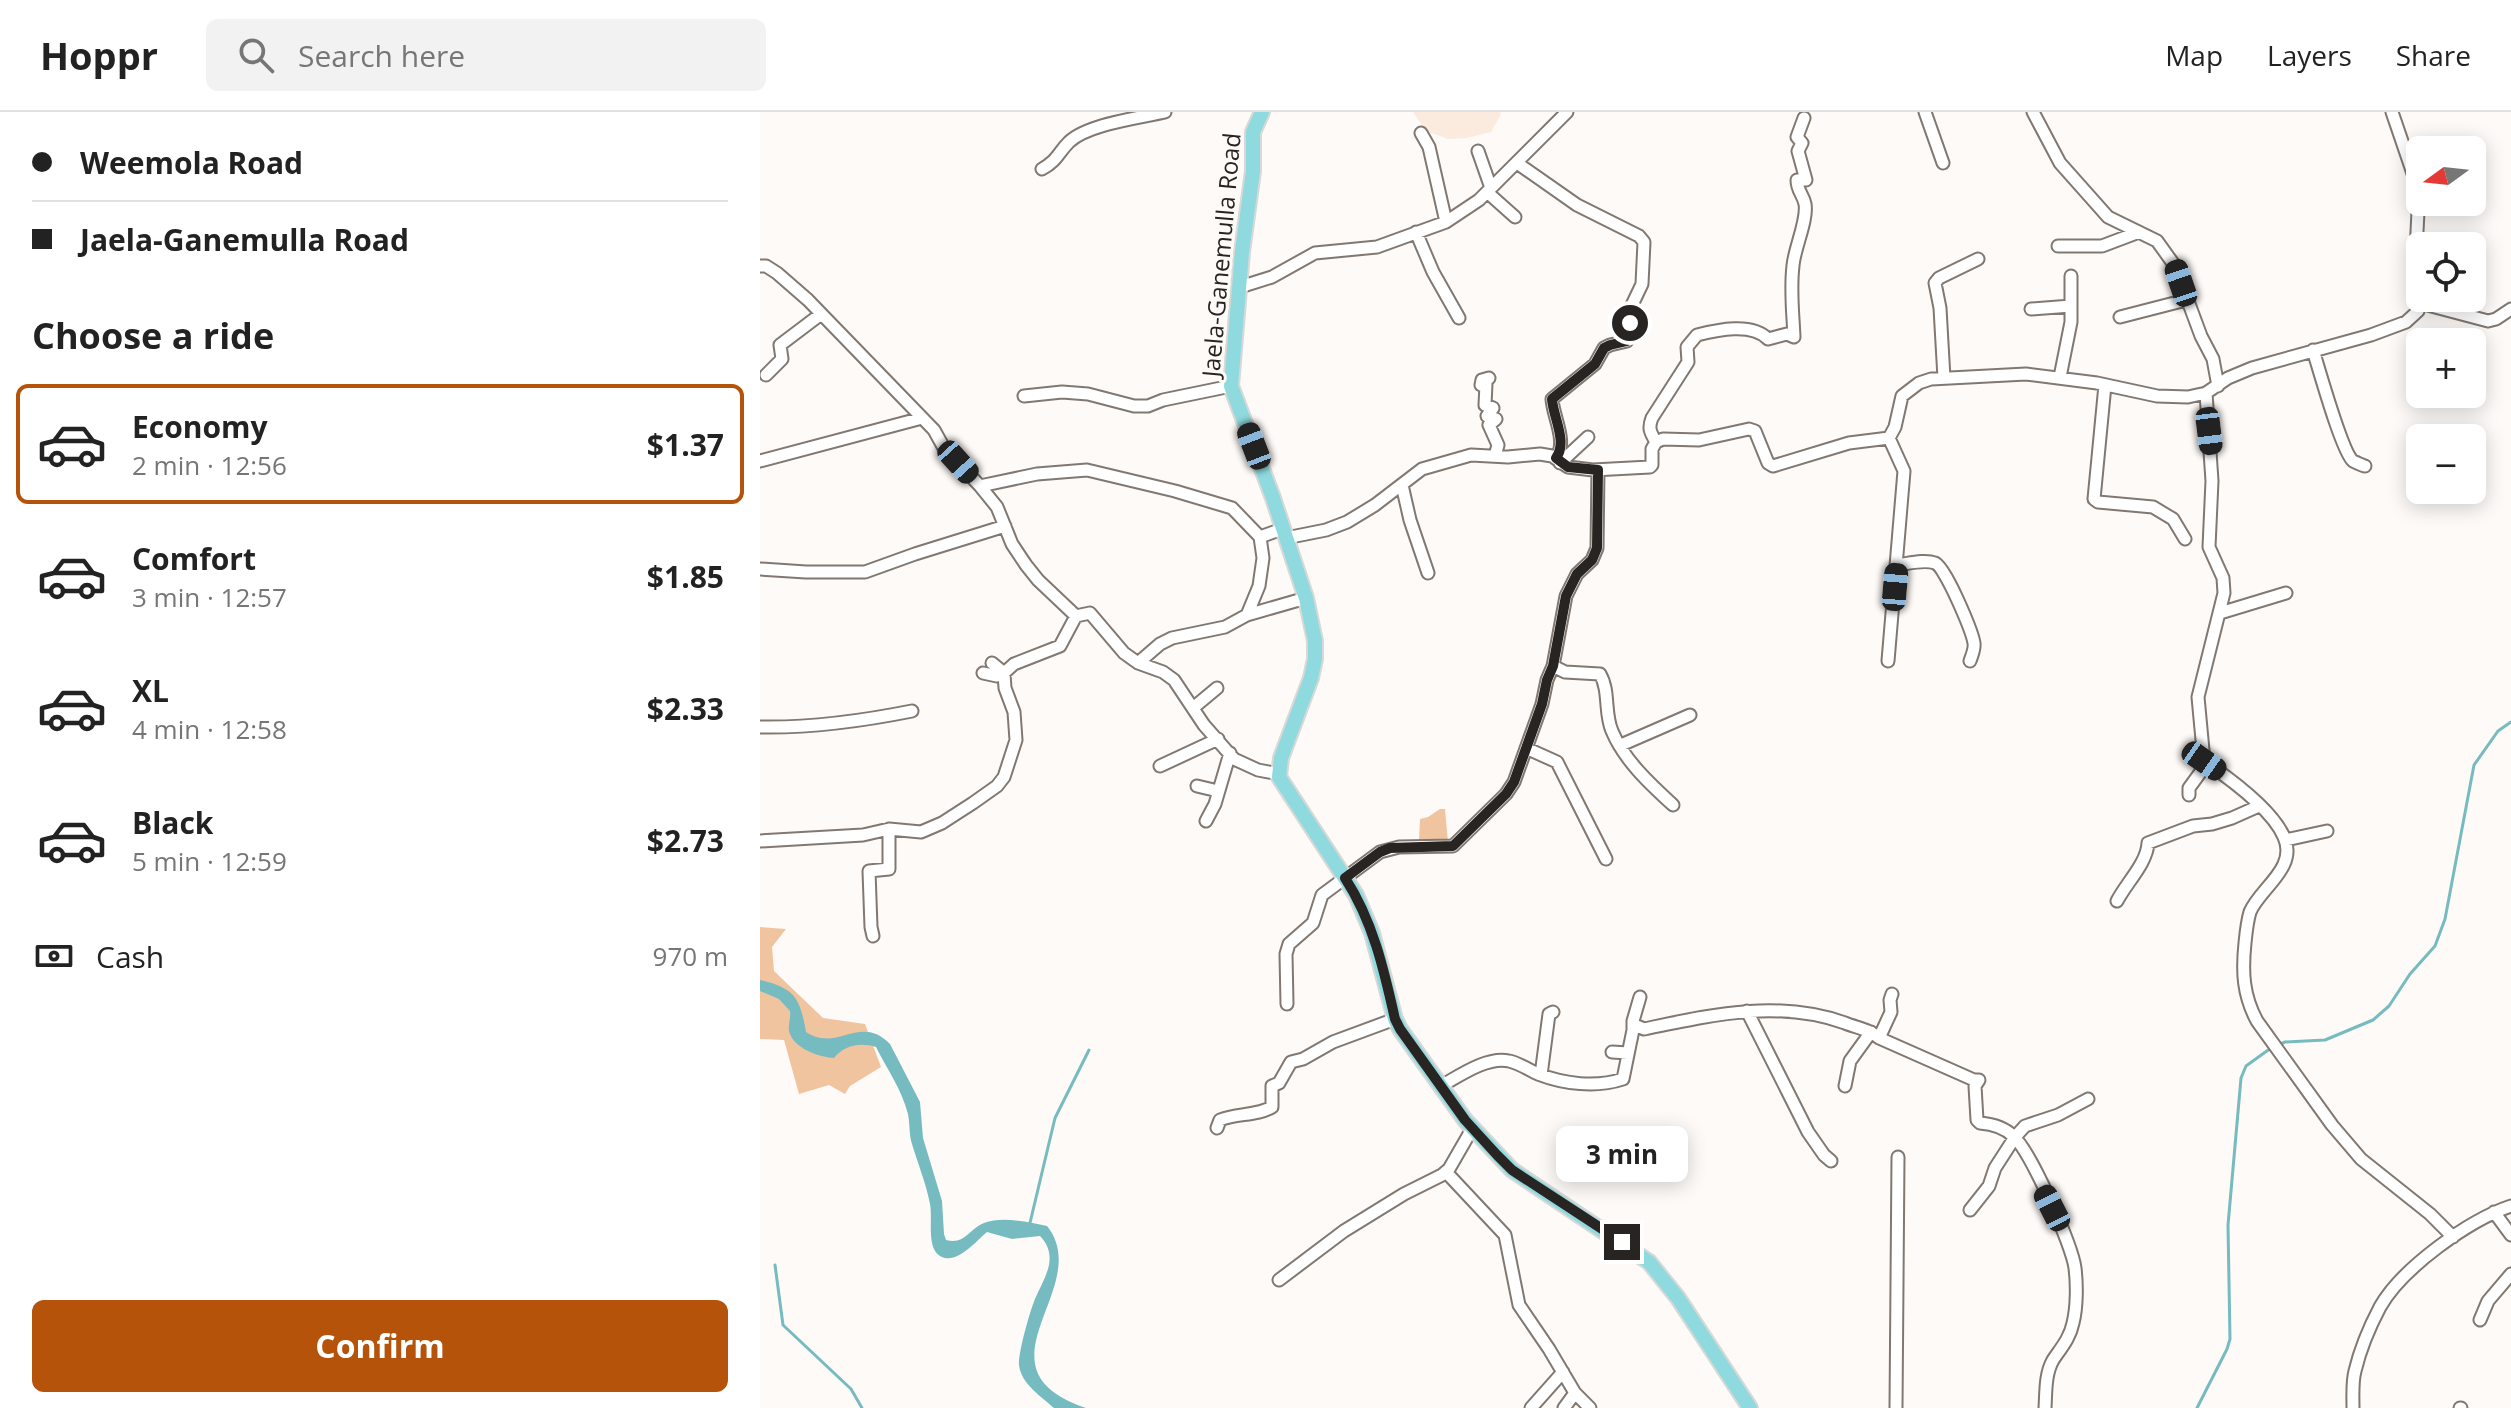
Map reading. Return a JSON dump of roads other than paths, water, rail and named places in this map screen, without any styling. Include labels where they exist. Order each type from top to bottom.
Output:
[{"type":"main road","name":"Jaela-Ganemulla Road","points":[[1262,112],[1253,132],[1253,171],[1242,252],[1231,386],[1306,598],[1312,621],[1315,659],[1281,758],[1279,774]]},
{"type":"main road","points":[[1279,774],[1285,789],[1356,895],[1372,933],[1395,1019],[1407,1041],[1472,1129],[1512,1170],[1649,1262],[1678,1298],[1750,1408]]},
{"type":"street","points":[[1042,169],[1053,163],[1070,141],[1101,125],[1165,112]]},
{"type":"street","points":[[1240,287],[1272,277],[1315,253],[1377,247],[1446,222],[1489,190],[1567,112]]},
{"type":"street","points":[[1925,112],[1943,163]]},
{"type":"street","points":[[2033,112],[2060,163],[2108,217],[2157,241],[2175,266],[2186,300],[2213,359],[2218,386]]},
{"type":"street","points":[[2392,112],[2419,191],[2417,232]]},
{"type":"street","points":[[1656,442],[1650,433],[1652,418],[1688,362],[1687,347],[1697,335],[1737,330],[1758,331],[1768,339],[1787,334],[1794,337],[1791,294],[1793,263],[1805,203],[1797,190],[1797,180],[1806,180],[1798,151],[1802,143],[1797,137],[1804,118]]},
{"type":"street","points":[[1421,133],[1429,147],[1446,222]]},
{"type":"street","points":[[1478,151],[1489,190],[1515,217]]},
{"type":"street","points":[[1517,163],[1577,205],[1639,236],[1644,242],[1642,284],[1632,305],[1627,341],[1604,348],[1595,364],[1552,399],[1561,444],[1558,460]]},
{"type":"street","points":[[1416,232],[1433,272],[1459,318]]},
{"type":"street","points":[[2058,246],[2102,246],[2139,232]]},
{"type":"street","points":[[760,254],[763,266],[797,291],[821,314],[934,430],[944,448],[997,507],[1012,544],[1038,580],[1076,616]]},
{"type":"street","points":[[1944,378],[1940,308],[1935,283],[1939,278],[1978,259]]},
{"type":"street","points":[[2060,377],[2071,322],[2071,276]]},
{"type":"street","points":[[2120,317],[2186,300]]},
{"type":"street","points":[[2031,309],[2071,306]]},
{"type":"street","points":[[2459,312],[2488,321],[2511,309]]},
{"type":"street","points":[[1889,438],[1895,427],[1902,396],[1919,383],[1931,379],[2026,374],[2060,377],[2157,396],[2188,397],[2206,393],[2228,378],[2252,368],[2371,335],[2406,322],[2417,312]]},
{"type":"street","points":[[766,375],[782,359],[780,345],[821,314]]},
{"type":"street","points":[[2313,350],[2349,456],[2352,461],[2365,466]]},
{"type":"street","points":[[1489,378],[1482,380],[1481,385],[1486,384],[1485,405],[1493,408],[1487,416],[1496,419],[1489,425],[1498,445],[1495,456]]},
{"type":"street","points":[[2105,385],[2094,499],[2098,502],[2153,507],[2173,519],[2185,539]]},
{"type":"street","points":[[1024,396],[1062,392],[1088,394],[1134,406],[1148,406],[1231,386]]},
{"type":"street","points":[[2189,795],[2189,788],[2204,761],[2198,697],[2220,613],[2224,585],[2209,547],[2211,450],[2206,393]]},
{"type":"street","points":[[760,461],[922,418]]},
{"type":"street","points":[[1260,537],[1326,530],[1347,522],[1422,469],[1471,455],[1508,457],[1540,454],[1568,467],[1598,470],[1650,467],[1652,449],[1656,442],[1663,439],[1714,438],[1749,429],[1755,431],[1768,463],[1773,466],[1849,443],[1889,438]]},
{"type":"street","points":[[1558,460],[1588,437]]},
{"type":"street","points":[[1888,661],[1904,471],[1889,438]]},
{"type":"street","points":[[980,486],[1037,474],[1087,470],[1232,508],[1260,537],[1263,558],[1255,599],[1247,615]]},
{"type":"street","points":[[1287,1004],[1286,954],[1289,944],[1313,923],[1322,895],[1390,848],[1447,848],[1459,842],[1514,782],[1553,666],[1566,596],[1577,574],[1592,560],[1597,548],[1598,470]]},
{"type":"street","points":[[1402,485],[1428,573]]},
{"type":"street","points":[[760,569],[865,572],[1005,526]]},
{"type":"street","points":[[1896,565],[1934,563],[1941,567],[1958,600],[1974,645],[1970,661]]},
{"type":"street","points":[[2220,613],[2286,593]]},
{"type":"street","points":[[1138,663],[1172,638],[1225,627],[1247,615],[1306,598]]},
{"type":"street","points":[[983,673],[997,676],[1014,664],[1060,646],[1076,616],[1090,613],[1124,653],[1174,680],[1204,725],[1234,759],[1247,766],[1279,774]]},
{"type":"street","points":[[760,841],[863,835],[889,829],[921,832],[997,786],[1004,777],[1016,740],[1014,712],[1005,688],[1004,673],[992,663]]},
{"type":"street","points":[[1553,666],[1565,672],[1600,674],[1605,682],[1610,729],[1636,769],[1673,805]]},
{"type":"street","points":[[1193,708],[1217,688]]},
{"type":"street","points":[[760,727],[831,724],[912,711]]},
{"type":"street","points":[[1621,745],[1690,715]]},
{"type":"street","points":[[1160,766],[1218,739]]},
{"type":"street","points":[[1526,748],[1557,762],[1606,859]]},
{"type":"street","points":[[1206,821],[1215,804],[1230,753]]},
{"type":"street","points":[[2204,761],[2234,782],[2259,806],[2286,840],[2285,863],[2251,911],[2242,968],[2248,1005],[2332,1125],[2361,1159],[2430,1214],[2453,1237]]},
{"type":"street","points":[[1197,786],[1218,791]]},
{"type":"street","points":[[2117,901],[2128,880],[2148,855],[2148,843],[2193,826],[2232,818],[2259,806]]},
{"type":"street","points":[[873,936],[869,871],[889,869],[889,829]]},
{"type":"street","points":[[2286,840],[2327,831]]},
{"type":"street","points":[[1845,1086],[1850,1061],[1875,1035],[1891,1012],[1892,994]]},
{"type":"street","points":[[1441,1086],[1476,1066],[1500,1061],[1509,1061],[1541,1075],[1569,1082],[1608,1084],[1623,1079],[1640,997]]},
{"type":"street","points":[[1633,1030],[1637,1026],[1644,1029],[1723,1012],[1773,1010],[1820,1015],[1979,1080],[1975,1086],[1977,1120],[1992,1124],[2015,1137],[2028,1156],[2061,1226],[2075,1269],[2073,1323],[2067,1340],[2052,1363],[2046,1383],[2045,1408]]},
{"type":"street","points":[[1747,1011],[1808,1132],[1831,1161]]},
{"type":"street","points":[[1541,1075],[1549,1014],[1553,1012]]},
{"type":"street","points":[[1217,1128],[1220,1120],[1231,1115],[1266,1111],[1272,1107],[1272,1086],[1279,1083],[1291,1062],[1303,1059],[1333,1042],[1395,1019]]},
{"type":"street","points":[[1612,1052],[1628,1053]]},
{"type":"street","points":[[1970,1210],[1989,1186],[1995,1168],[2025,1126],[2058,1115],[2088,1099]]},
{"type":"street","points":[[1279,1280],[1344,1231],[1446,1172],[1472,1129]]},
{"type":"street","points":[[1896,1408],[1898,1157]]},
{"type":"street","points":[[1446,1172],[1505,1235],[1519,1305],[1575,1393],[1590,1408]]},
{"type":"street","points":[[2353,1408],[2354,1373],[2381,1306],[2412,1269],[2453,1237],[2494,1212],[2511,1206]]},
{"type":"street","points":[[2494,1212],[2511,1235]]},
{"type":"street","points":[[2480,1320],[2488,1301],[2511,1274]]},
{"type":"street","points":[[1531,1408],[1563,1372]]},
{"type":"street","points":[[1564,1408],[1575,1393]]},
{"type":"water","points":[[760,980],[781,987],[794,996],[806,1032],[828,1038],[869,1032],[890,1044],[920,1102],[923,1138],[942,1201],[946,1240],[958,1240],[991,1221],[1016,1220],[1047,1226],[1058,1250],[1057,1275],[1035,1349],[1037,1371],[1052,1391],[1086,1408],[1054,1408],[1033,1390],[1019,1365],[1025,1332],[1050,1260],[1046,1244],[1040,1236],[1012,1239],[987,1232],[959,1255],[953,1258],[940,1256],[933,1246],[930,1204],[911,1141],[909,1118],[898,1088],[876,1047],[853,1046],[834,1058],[807,1050],[791,1037],[790,1011],[779,999],[760,991]]},
{"type":"waterway","points":[[2278,1045],[2325,1040],[2373,1020],[2389,1006],[2410,974],[2435,946],[2445,919],[2474,765],[2498,731],[2511,722]]},
{"type":"waterway","points":[[2197,1408],[2230,1339],[2228,1225],[2241,1078],[2246,1066],[2271,1048]]},
{"type":"waterway","points":[[1029,1227],[1055,1118],[1089,1050]]},
{"type":"waterway","points":[[775,1265],[783,1325],[851,1389],[862,1408]]}]
